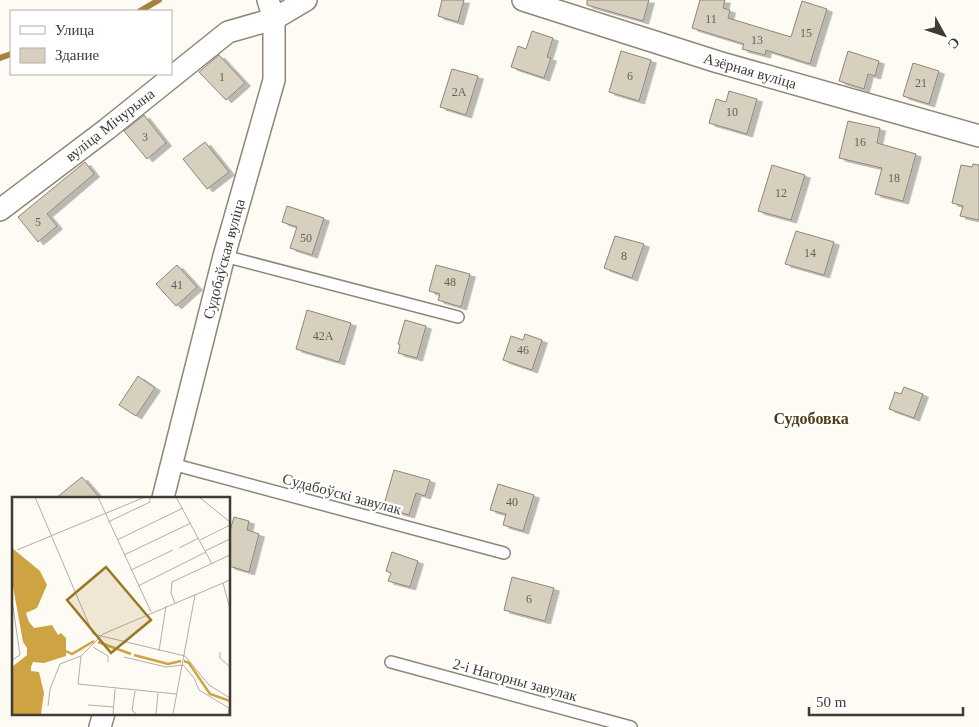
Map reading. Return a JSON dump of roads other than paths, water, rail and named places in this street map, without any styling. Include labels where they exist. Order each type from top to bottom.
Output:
[{"type":"street","points":[[271,9],[306,0]]},
{"type":"street","name":"Азёрная вуліца","points":[[523,0],[718,62],[979,136]]},
{"type":"street","name":"вуліца Мічурына","points":[[0,210],[228,32],[271,9]]},
{"type":"street","name":"Судобаўская вуліца","points":[[162,497],[224,256],[274,80],[271,9]]},
{"type":"street","points":[[100,727],[104,714]]},
{"type":"lane","points":[[224,256],[458,318]]},
{"type":"lane","name":"Судабоўскі завулак","points":[[172,464],[504,553]]},
{"type":"lane","name":"2-і Нагорны завулак","points":[[391,662],[630,727]]},
{"type":"waterway","points":[[142,10],[159,0]]},
{"type":"waterway","points":[[0,58],[10,54]]},
{"type":"district","name":"Судобовка","points":[[811,418]]}]
